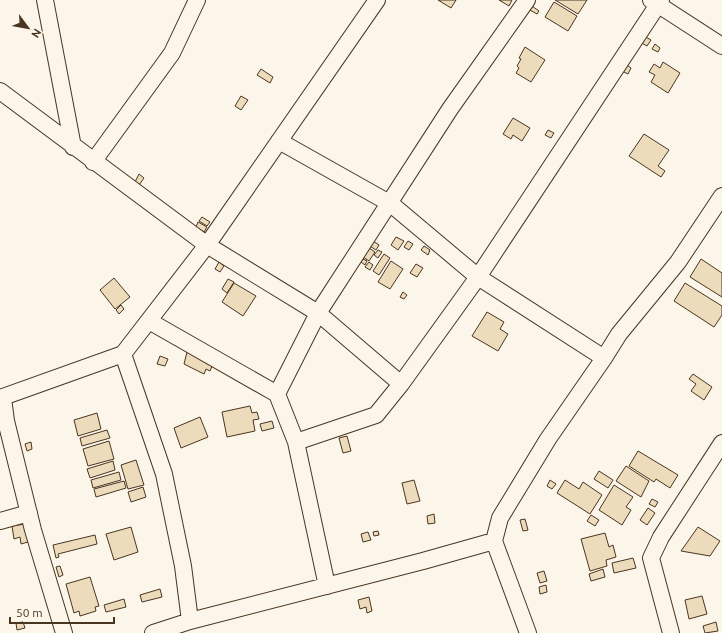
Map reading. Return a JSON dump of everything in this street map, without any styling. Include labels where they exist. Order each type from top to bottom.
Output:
[{"type":"street","points":[[45,0],[73,147]]},
{"type":"street","points":[[93,162],[172,53],[197,0]]},
{"type":"street","points":[[64,633],[29,513],[1,398],[123,354],[207,245],[377,0]]},
{"type":"street","points":[[277,394],[318,313],[391,204],[450,109],[527,0]]},
{"type":"street","points":[[296,442],[376,415],[478,277],[656,2],[722,46]]},
{"type":"street","points":[[0,91],[93,162],[207,245],[318,313],[400,384]]},
{"type":"street","points":[[279,141],[391,204],[478,277],[604,358]]},
{"type":"street","points":[[528,633],[494,541],[500,518],[548,438],[619,334],[678,262],[722,196]]},
{"type":"street","points":[[149,321],[277,394],[296,442],[327,586]]},
{"type":"street","points":[[123,354],[164,474],[183,566],[190,621]]},
{"type":"street","points":[[671,633],[651,558],[661,538],[722,443]]},
{"type":"street","points":[[0,521],[29,513]]},
{"type":"street","points":[[153,633],[190,621],[494,541]]},
{"type":"building","points":[[438,0],[456,0],[451,8]]},
{"type":"building","points":[[499,0],[512,0],[509,6]]},
{"type":"building","points":[[555,0],[587,0],[578,14]]},
{"type":"building","points":[[554,2],[577,16],[568,31],[545,17]]},
{"type":"building","points":[[532,6],[539,11],[537,14],[530,10]]},
{"type":"building","points":[[644,36],[651,40],[647,46],[640,42]]},
{"type":"building","points":[[655,44],[660,48],[658,52],[652,49]]},
{"type":"building","points":[[525,47],[545,60],[531,82],[516,73],[519,68],[517,66],[521,59],[519,58]]},
{"type":"building","points":[[663,62],[680,73],[668,93],[651,82],[655,75],[649,72],[654,64],[660,68]]},
{"type":"building","points":[[624,63],[631,68],[628,74],[620,70]]},
{"type":"building","points":[[261,69],[273,77],[270,83],[257,75]]},
{"type":"building","points":[[241,96],[248,100],[241,110],[235,106]]},
{"type":"building","points":[[513,118],[530,128],[522,141],[513,135],[511,139],[503,134]]},
{"type":"building","points":[[548,130],[554,133],[551,138],[545,135]]},
{"type":"building","points":[[644,134],[669,150],[658,166],[665,171],[661,177],[629,156]]},
{"type":"building","points":[[139,174],[144,178],[139,185],[135,182]]},
{"type":"building","points":[[202,217],[210,222],[207,226],[199,221]]},
{"type":"building","points":[[198,222],[207,227],[204,232],[196,227]]},
{"type":"building","points":[[396,237],[404,241],[398,250],[391,245]]},
{"type":"building","points":[[370,239],[379,245],[376,250],[367,244]]},
{"type":"building","points":[[408,241],[413,244],[409,250],[404,247]]},
{"type":"building","points":[[366,246],[375,252],[369,261],[360,255]]},
{"type":"building","points":[[424,246],[430,250],[428,255],[421,250]]},
{"type":"building","points":[[378,250],[382,252],[378,258],[374,255]]},
{"type":"building","points":[[384,254],[390,258],[379,275],[373,271]]},
{"type":"building","points":[[363,259],[367,261],[365,265],[361,262]]},
{"type":"building","points":[[701,259],[722,273],[722,297],[690,277]]},
{"type":"building","points":[[391,261],[403,269],[390,289],[378,282]]},
{"type":"building","points":[[219,262],[224,266],[220,272],[215,269]]},
{"type":"building","points":[[369,262],[373,265],[370,270],[365,267]]},
{"type":"building","points":[[416,264],[423,268],[417,277],[410,273]]},
{"type":"building","points":[[114,278],[130,297],[115,309],[100,290]]},
{"type":"building","points":[[228,279],[234,282],[227,293],[222,289]]},
{"type":"building","points":[[234,283],[256,296],[243,316],[222,302]]},
{"type":"building","points":[[685,283],[722,306],[722,315],[714,327],[674,301]]},
{"type":"building","points":[[403,292],[407,295],[404,299],[400,297]]},
{"type":"building","points":[[121,305],[124,309],[119,314],[116,310]]},
{"type":"building","points":[[487,312],[504,322],[500,329],[508,334],[498,351],[472,336]]},
{"type":"building","points":[[187,352],[213,364],[210,371],[206,369],[204,374],[184,364]]},
{"type":"building","points":[[160,356],[168,359],[165,366],[157,364]]},
{"type":"building","points":[[693,374],[712,387],[704,400],[691,391],[696,384],[689,379]]},
{"type":"building","points":[[250,406],[252,413],[257,412],[259,419],[253,420],[255,431],[227,437],[222,412]]},
{"type":"building","points":[[97,413],[101,429],[78,436],[74,420]]},
{"type":"building","points":[[200,417],[208,437],[181,448],[174,428]]},
{"type":"building","points":[[272,421],[274,428],[262,431],[260,424]]},
{"type":"building","points":[[107,430],[110,438],[82,446],[80,438]]},
{"type":"building","points":[[347,436],[351,451],[343,453],[339,438]]},
{"type":"building","points":[[109,441],[114,459],[88,466],[83,449]]},
{"type":"building","points":[[31,442],[32,449],[27,451],[25,444]]},
{"type":"building","points":[[638,451],[678,475],[670,488],[656,479],[654,482],[629,466]]},
{"type":"building","points":[[136,460],[144,485],[128,489],[121,465]]},
{"type":"building","points":[[113,461],[115,470],[90,478],[87,469]]},
{"type":"building","points":[[626,466],[649,481],[641,497],[616,481]]},
{"type":"building","points":[[599,471],[613,480],[608,488],[594,479]]},
{"type":"building","points":[[119,472],[121,480],[93,488],[91,480]]},
{"type":"building","points":[[414,480],[420,501],[407,504],[402,483]]},
{"type":"building","points":[[550,480],[556,484],[552,489],[547,486]]},
{"type":"building","points":[[565,480],[579,489],[583,482],[602,495],[590,514],[557,493]]},
{"type":"building","points":[[124,481],[126,488],[96,497],[94,489]]},
{"type":"building","points":[[614,485],[633,497],[626,507],[631,510],[622,525],[599,510]]},
{"type":"building","points":[[143,487],[146,497],[131,502],[128,492]]},
{"type":"building","points":[[652,499],[658,502],[655,507],[649,504]]},
{"type":"building","points":[[648,508],[655,513],[647,525],[640,520]]},
{"type":"building","points":[[434,514],[435,523],[428,524],[427,516]]},
{"type":"building","points":[[591,515],[599,520],[595,526],[587,521]]},
{"type":"building","points":[[525,519],[528,530],[523,531],[520,520]]},
{"type":"building","points":[[25,524],[28,542],[21,544],[20,537],[14,539],[12,526]]},
{"type":"building","points":[[131,527],[138,552],[114,560],[106,534]]},
{"type":"building","points":[[698,527],[720,541],[710,556],[681,551]]},
{"type":"building","points":[[378,531],[379,535],[374,536],[373,532]]},
{"type":"building","points":[[368,532],[371,540],[363,542],[361,534]]},
{"type":"building","points":[[605,533],[609,547],[613,545],[616,557],[606,560],[607,566],[590,571],[581,539]]},
{"type":"building","points":[[95,535],[97,544],[58,554],[59,557],[56,558],[53,545]]},
{"type":"building","points":[[633,558],[636,568],[614,573],[612,563]]},
{"type":"building","points":[[60,566],[63,575],[59,577],[56,567]]},
{"type":"building","points":[[603,569],[605,577],[591,581],[589,574]]},
{"type":"building","points":[[544,571],[547,581],[540,583],[537,573]]},
{"type":"building","points":[[90,577],[99,606],[95,607],[96,611],[80,616],[79,611],[74,613],[66,584]]},
{"type":"building","points":[[546,585],[547,592],[540,594],[539,587]]},
{"type":"building","points":[[160,589],[162,597],[142,602],[140,595]]},
{"type":"building","points":[[702,596],[707,614],[689,619],[685,600]]},
{"type":"building","points":[[369,597],[372,611],[367,613],[366,607],[360,609],[358,600]]},
{"type":"building","points":[[124,599],[126,607],[106,612],[104,605]]},
{"type":"building","points":[[23,622],[25,628],[17,630],[16,623]]},
{"type":"building","points":[[716,622],[718,631],[705,633],[703,626]]}]
